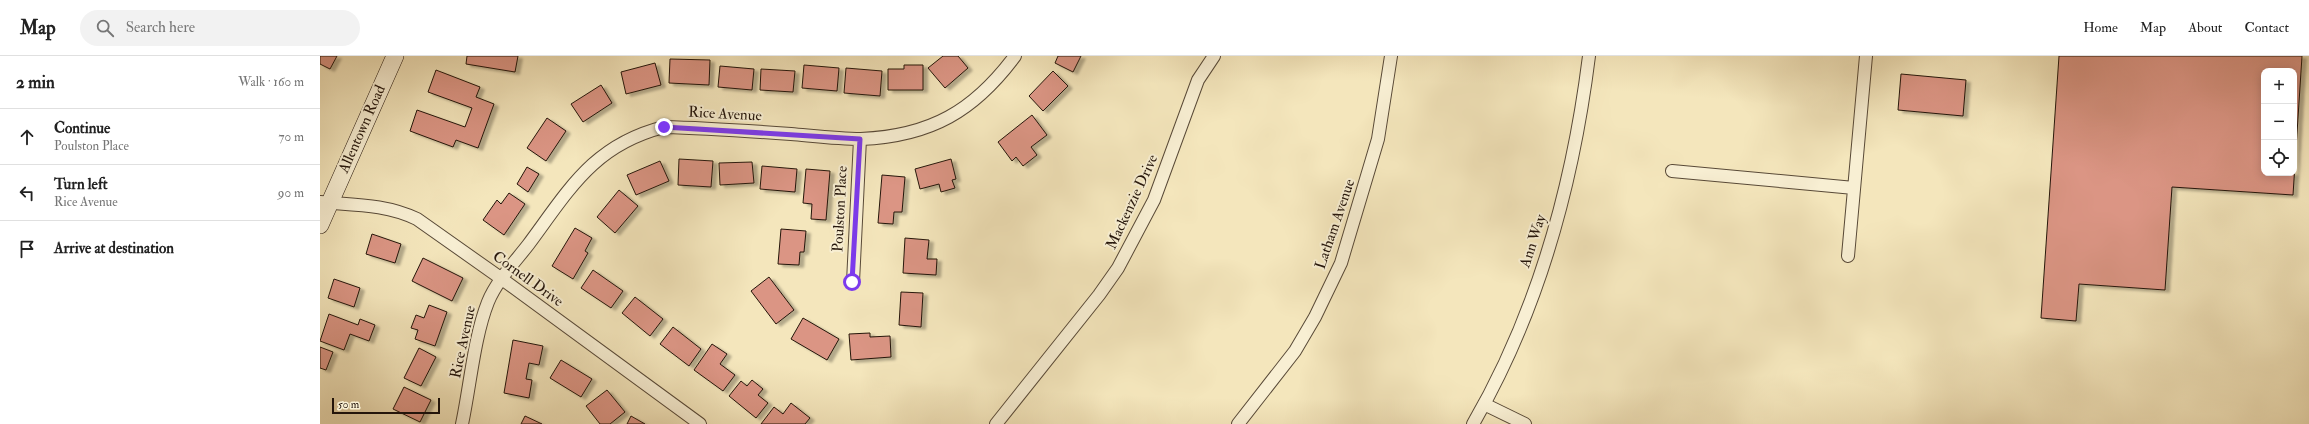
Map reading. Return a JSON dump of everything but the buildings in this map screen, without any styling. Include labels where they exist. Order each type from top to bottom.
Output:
[{"type":"main road","name":"Allentown Road","points":[[320,225],[325,202],[395,56]]},
{"type":"street","name":"Rice Avenue","points":[[462,424],[482,321],[488,301],[502,279],[569,190],[589,167],[605,153],[633,136],[664,127],[860,139],[910,132],[950,117],[991,87],[1015,56]]},
{"type":"street","name":"Mackenzie Drive","points":[[996,424],[1099,295],[1118,268],[1154,200],[1198,80],[1214,56]]},
{"type":"street","name":"Latham Avenue","points":[[1238,424],[1295,351],[1315,317],[1341,263],[1378,139],[1391,56]]},
{"type":"street","name":"Ann Way","points":[[1473,424],[1519,330],[1550,247],[1581,114],[1589,56]]},
{"type":"street","points":[[1848,256],[1866,56]]},
{"type":"street","name":"Poulston Place","points":[[852,282],[860,139]]},
{"type":"street","points":[[1672,171],[1854,188]]},
{"type":"street","name":"Cornell Drive","points":[[325,202],[370,205],[402,212],[417,220],[502,279],[700,424]]},
{"type":"street","points":[[1484,404],[1524,424]]},
{"type":"route","points":[[664,127],[718,129],[860,139],[852,282]]}]
